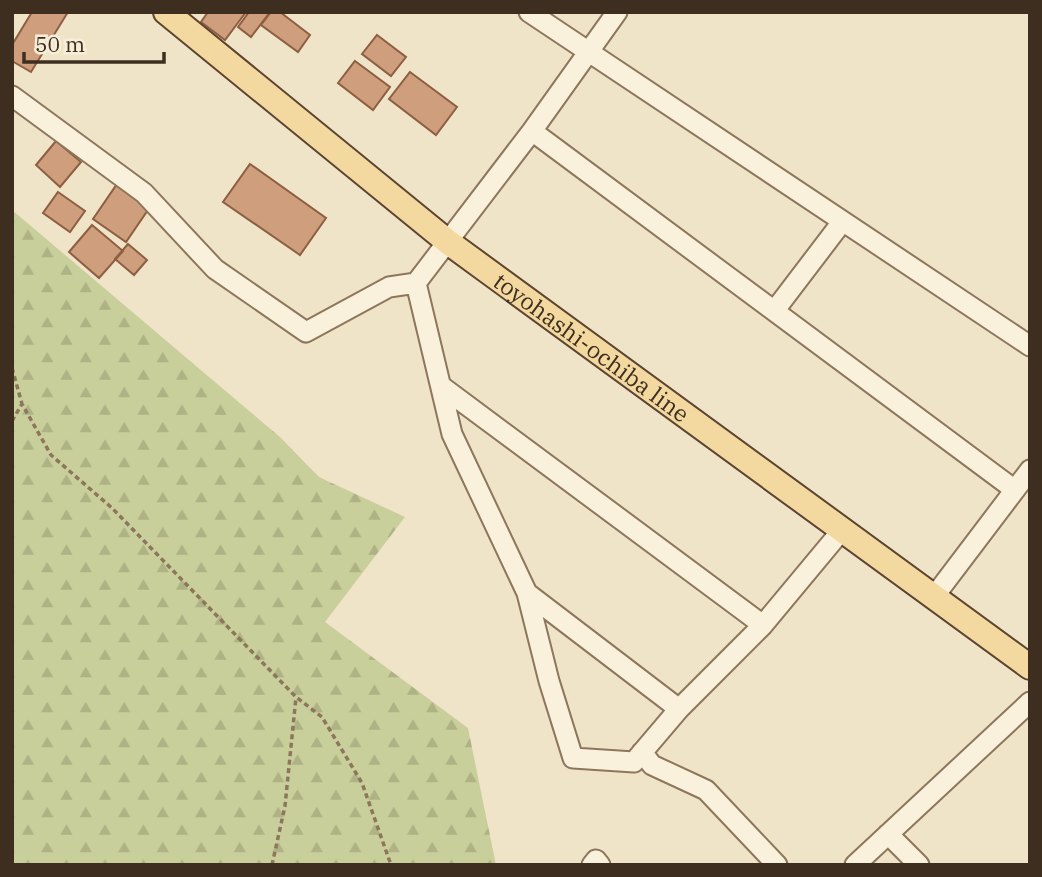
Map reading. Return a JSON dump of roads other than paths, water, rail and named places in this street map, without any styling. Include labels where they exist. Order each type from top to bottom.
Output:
[{"type":"main road","name":"toyohashi-ochiba line","points":[[177,16],[448,242],[1030,667]]},
{"type":"street","points":[[529,12],[1030,346]]},
{"type":"street","points":[[12,96],[144,193],[215,269],[306,332],[389,287],[416,283],[532,131],[617,12]]},
{"type":"street","points":[[532,131],[1015,490]]},
{"type":"street","points":[[775,310],[842,222]]},
{"type":"street","points":[[416,283],[452,434],[527,593],[549,681],[573,758],[634,762],[679,709],[763,625],[842,530]]},
{"type":"street","points":[[441,386],[763,625]]},
{"type":"street","points":[[933,598],[1030,470]]},
{"type":"street","points":[[527,593],[679,709]]},
{"type":"street","points":[[855,865],[1030,702]]},
{"type":"street","points":[[642,752],[652,765],[706,790],[777,865]]},
{"type":"street","points":[[888,834],[919,865]]},
{"type":"street","points":[[592,865],[596,860],[600,865]]}]
